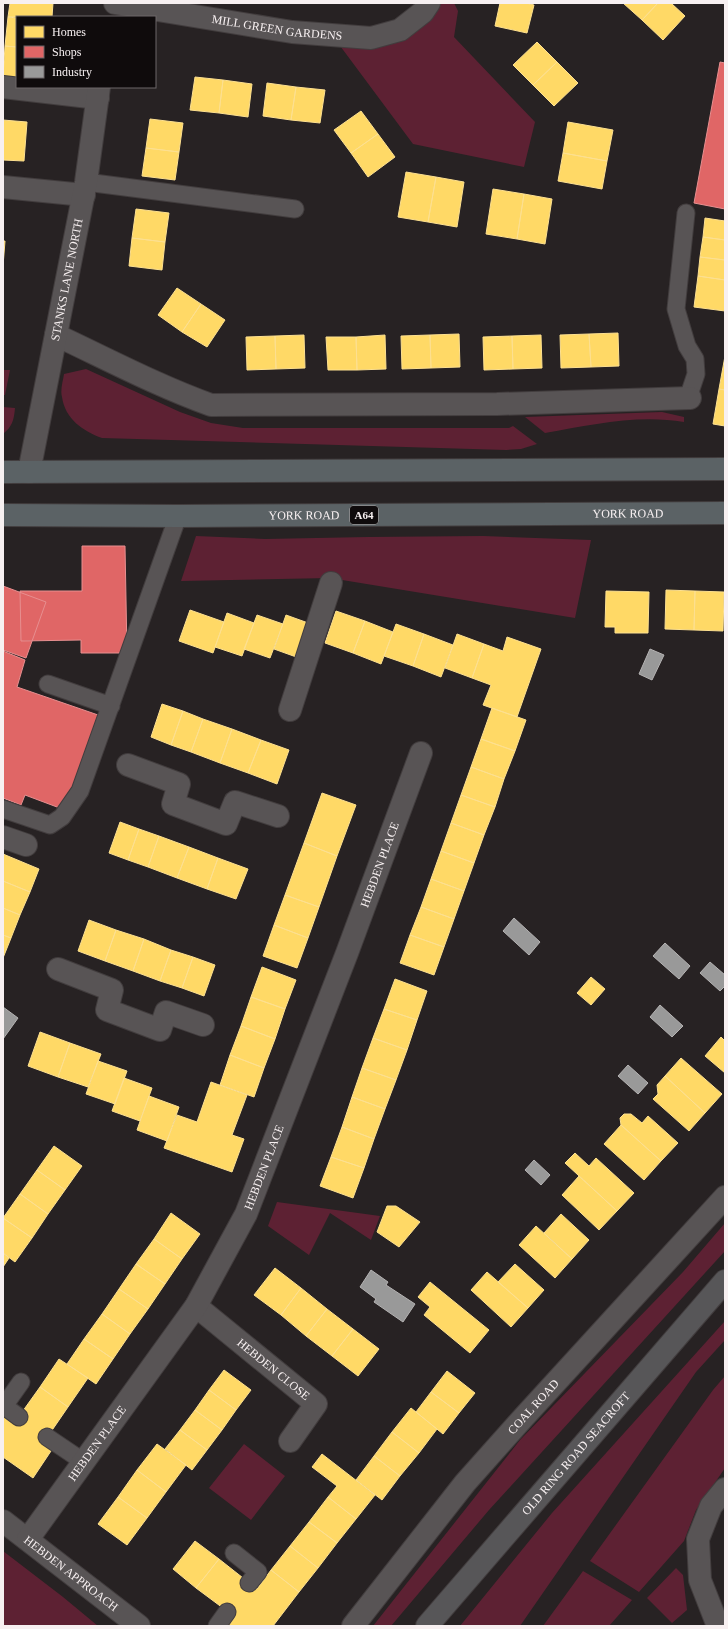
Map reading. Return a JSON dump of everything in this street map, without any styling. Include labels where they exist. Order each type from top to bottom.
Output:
[{"type":"highway","points":[[3,472],[725,468]]},
{"type":"highway","name":"YORK ROAD","points":[[3,515],[178,516],[725,513]]},
{"type":"main road","name":"OLD RING ROAD SEACROFT","points":[[427,1626],[725,1281]]},
{"type":"street","points":[[109,16],[111,3]]},
{"type":"street","name":"MILL GREEN GARDENS","points":[[115,3],[292,32],[371,38],[400,30],[423,12],[429,3]]},
{"type":"street","points":[[3,87],[16,88]]},
{"type":"street","points":[[22,88],[99,92]]},
{"type":"street","name":"STANKS LANE NORTH","points":[[29,472],[85,188],[99,92]]},
{"type":"street","points":[[3,187],[85,188]]},
{"type":"street","points":[[56,335],[158,383],[211,405],[497,404],[690,398]]},
{"type":"street","points":[[290,710],[331,583]]},
{"type":"street","name":"HEBDEN PLACE","points":[[28,1540],[196,1306],[246,1214],[347,953],[421,753]]},
{"type":"street","points":[[128,765],[179,784],[173,804],[226,824],[235,802],[278,816]]},
{"type":"street","points":[[3,837],[26,845]]},
{"type":"street","points":[[58,969],[112,990],[107,1010],[160,1030],[166,1012],[203,1025]]},
{"type":"street","name":"COAL ROAD","points":[[353,1626],[465,1483],[725,1197]]},
{"type":"street","name":"HEBDEN CLOSE","points":[[196,1306],[316,1404],[290,1440]]},
{"type":"street","points":[[718,1626],[700,1580],[698,1539],[711,1506],[725,1489]]},
{"type":"street","name":"HEBDEN APPROACH","points":[[3,1521],[139,1626]]},
{"type":"lane","points":[[85,188],[295,209]]},
{"type":"lane","points":[[686,213],[676,309],[687,346],[695,359],[696,374],[691,389],[690,398]]},
{"type":"lane","points":[[3,809],[50,826],[62,817],[80,791],[178,516]]},
{"type":"lane","points":[[48,684],[110,706]]},
{"type":"lane","points":[[19,1417],[4,1406],[21,1382]]},
{"type":"lane","points":[[47,1437],[84,1462]]},
{"type":"lane","points":[[234,1553],[258,1572],[249,1583]]},
{"type":"lane","points":[[217,1626],[228,1612]]},
{"type":"shaded area","points":[[429,3],[454,3],[458,11],[454,37],[535,122],[524,167],[413,144],[332,35],[371,38]]},
{"type":"shaded area","points":[[86,369],[180,412],[211,423],[243,428],[509,428],[513,426],[537,444],[521,449],[506,450],[102,438],[88,432],[71,418],[64,405],[61,394],[64,374]]},
{"type":"shaded area","points":[[3,370],[10,370],[5,395],[3,395]]},
{"type":"shaded area","points":[[3,407],[15,408],[12,423],[9,429],[3,434]]},
{"type":"shaded area","points":[[662,412],[684,417],[684,422],[649,419],[632,420],[597,424],[545,433],[525,417]]},
{"type":"shaded area","points":[[196,536],[265,539],[483,536],[591,540],[575,618],[330,578],[181,581]]},
{"type":"shaded area","points":[[277,1202],[380,1216],[371,1240],[330,1213],[309,1255],[268,1226]]},
{"type":"shaded area","points":[[725,1223],[725,1251],[489,1510],[391,1626],[373,1626],[520,1440],[683,1272]]},
{"type":"shaded area","points":[[725,1321],[725,1340],[696,1372],[520,1626],[460,1626],[552,1513]]},
{"type":"shaded area","points":[[725,1376],[725,1468],[696,1510],[684,1541],[639,1592],[590,1561],[713,1390]]},
{"type":"shaded area","points":[[244,1444],[285,1476],[251,1520],[209,1488]]},
{"type":"shaded area","points":[[3,1551],[63,1597],[98,1626],[3,1626]]},
{"type":"shaded area","points":[[676,1568],[683,1575],[687,1610],[672,1623],[647,1598]]},
{"type":"shaded area","points":[[583,1571],[632,1600],[609,1626],[543,1626]]},
{"type":"building: Homes","points":[[10,3],[53,3],[52,16],[8,17]]},
{"type":"building: Homes","points":[[500,3],[526,3],[534,5],[527,33],[495,26]]},
{"type":"building: Homes","points":[[623,3],[658,3],[642,20]]},
{"type":"building: Homes","points":[[658,3],[671,3],[685,16],[663,40],[642,20]]},
{"type":"building: Homes","points":[[8,17],[16,18],[16,47],[5,46]]},
{"type":"building: Homes","points":[[537,42],[557,62],[533,85],[513,65]]},
{"type":"building: Homes","points":[[5,46],[16,47],[16,79],[3,77]]},
{"type":"building: Homes","points":[[557,62],[578,83],[554,106],[533,85]]},
{"type":"building: Homes","points":[[195,77],[223,80],[219,113],[190,110]]},
{"type":"building: Homes","points":[[223,80],[252,84],[248,117],[219,113]]},
{"type":"building: Homes","points":[[267,83],[296,87],[291,120],[263,116]]},
{"type":"building: Homes","points":[[296,87],[325,90],[320,123],[291,120]]},
{"type":"building: Homes","points":[[361,111],[378,134],[351,153],[334,130]]},
{"type":"building: Homes","points":[[150,119],[183,123],[179,152],[146,148]]},
{"type":"building: Homes","points":[[3,120],[27,122],[24,161],[3,160]]},
{"type":"building: Homes","points":[[568,122],[613,130],[607,161],[563,153]]},
{"type":"building: Homes","points":[[378,134],[395,157],[368,177],[351,153]]},
{"type":"building: Homes","points":[[146,148],[179,152],[175,180],[142,176]]},
{"type":"building: Homes","points":[[563,153],[607,161],[602,189],[558,181]]},
{"type":"building: Homes","points":[[406,172],[436,177],[428,222],[398,217]]},
{"type":"building: Homes","points":[[436,177],[464,182],[457,227],[428,222]]},
{"type":"building: Homes","points":[[493,189],[524,194],[517,239],[486,234]]},
{"type":"building: Homes","points":[[524,194],[552,199],[545,244],[517,239]]},
{"type":"building: Homes","points":[[136,209],[169,213],[165,242],[132,238]]},
{"type":"building: Homes","points":[[705,218],[725,221],[725,240],[703,237]]},
{"type":"building: Homes","points":[[703,237],[725,240],[725,260],[700,257]]},
{"type":"building: Homes","points":[[132,238],[165,242],[162,270],[129,266]]},
{"type":"building: Homes","points":[[3,241],[5,241],[3,266]]},
{"type":"building: Homes","points":[[700,257],[725,260],[725,280],[698,276]]},
{"type":"building: Homes","points":[[698,276],[725,280],[725,311],[694,307]]},
{"type":"building: Homes","points":[[177,288],[201,304],[182,332],[158,315]]},
{"type":"building: Homes","points":[[201,304],[225,320],[207,347],[182,332]]},
{"type":"building: Homes","points":[[618,333],[619,366],[591,367],[589,334]]},
{"type":"building: Homes","points":[[459,334],[460,367],[431,368],[430,335]]},
{"type":"building: Homes","points":[[589,334],[591,367],[561,368],[560,335]]},
{"type":"building: Homes","points":[[304,335],[305,368],[276,369],[275,336]]},
{"type":"building: Homes","points":[[385,335],[386,369],[357,370],[356,337]]},
{"type":"building: Homes","points":[[430,335],[431,368],[402,369],[401,336]]},
{"type":"building: Homes","points":[[541,335],[542,368],[513,369],[512,336]]},
{"type":"building: Homes","points":[[275,336],[276,369],[247,370],[246,337]]},
{"type":"building: Homes","points":[[512,336],[513,369],[484,370],[483,337]]},
{"type":"building: Homes","points":[[326,337],[356,337],[357,370],[328,370]]},
{"type":"building: Homes","points":[[725,356],[725,390],[719,389]]},
{"type":"building: Homes","points":[[719,389],[725,390],[725,426],[713,424]]},
{"type":"building: Homes","points":[[666,590],[695,591],[694,630],[665,629]]},
{"type":"building: Homes","points":[[606,591],[649,592],[648,633],[615,633],[615,627],[605,627]]},
{"type":"building: Homes","points":[[695,591],[724,592],[723,631],[694,630]]},
{"type":"building: Homes","points":[[190,610],[224,622],[213,653],[179,641]]},
{"type":"building: Homes","points":[[336,611],[365,621],[353,653],[325,643]]},
{"type":"building: Homes","points":[[227,613],[254,623],[242,656],[215,647]]},
{"type":"building: Homes","points":[[257,615],[283,624],[270,658],[244,649]]},
{"type":"building: Homes","points":[[286,615],[311,624],[299,658],[274,649]]},
{"type":"building: Homes","points":[[365,621],[393,632],[381,664],[353,653]]},
{"type":"building: Homes","points":[[396,624],[424,634],[413,666],[384,656]]},
{"type":"building: Homes","points":[[424,634],[453,645],[441,677],[413,666]]},
{"type":"building: Homes","points":[[457,634],[484,644],[472,678],[445,668]]},
{"type":"building: Homes","points":[[507,637],[541,649],[517,717],[483,705],[491,685],[472,678],[484,644],[503,651]]},
{"type":"building: Homes","points":[[162,704],[183,711],[171,745],[151,737]]},
{"type":"building: Homes","points":[[492,708],[526,720],[515,751],[481,739]]},
{"type":"building: Homes","points":[[183,711],[203,719],[191,752],[171,745]]},
{"type":"building: Homes","points":[[203,719],[232,729],[220,763],[191,752]]},
{"type":"building: Homes","points":[[232,729],[261,740],[248,773],[220,763]]},
{"type":"building: Homes","points":[[481,739],[515,751],[504,779],[471,767]]},
{"type":"building: Homes","points":[[261,740],[289,750],[277,784],[248,773]]},
{"type":"building: Homes","points":[[471,767],[504,779],[495,807],[461,795]]},
{"type":"building: Homes","points":[[322,793],[356,805],[337,856],[304,843]]},
{"type":"building: Homes","points":[[461,795],[495,807],[484,835],[451,823]]},
{"type":"building: Homes","points":[[120,822],[139,829],[128,860],[109,853]]},
{"type":"building: Homes","points":[[451,823],[484,835],[474,863],[441,851]]},
{"type":"building: Homes","points":[[139,829],[159,836],[148,867],[128,860]]},
{"type":"building: Homes","points":[[159,836],[189,847],[177,878],[148,867]]},
{"type":"building: Homes","points":[[304,843],[337,856],[319,907],[285,895]]},
{"type":"building: Homes","points":[[189,847],[218,858],[207,889],[177,878]]},
{"type":"building: Homes","points":[[441,851],[474,863],[464,891],[431,879]]},
{"type":"building: Homes","points":[[3,854],[39,869],[30,892],[3,881]]},
{"type":"building: Homes","points":[[218,858],[248,869],[236,899],[207,889]]},
{"type":"building: Homes","points":[[431,879],[464,891],[454,919],[421,907]]},
{"type":"building: Homes","points":[[3,881],[30,892],[20,915],[3,908]]},
{"type":"building: Homes","points":[[285,895],[319,907],[308,938],[274,925]]},
{"type":"building: Homes","points":[[421,907],[454,919],[444,947],[410,935]]},
{"type":"building: Homes","points":[[3,908],[20,915],[11,938],[3,935]]},
{"type":"building: Homes","points":[[89,920],[116,930],[105,961],[78,951]]},
{"type":"building: Homes","points":[[274,925],[308,938],[297,968],[263,956]]},
{"type":"building: Homes","points":[[116,930],[144,939],[133,971],[105,961]]},
{"type":"building: Homes","points":[[3,935],[11,938],[3,958]]},
{"type":"building: Homes","points":[[410,935],[444,947],[434,975],[400,963]]},
{"type":"building: Homes","points":[[144,939],[171,950],[160,981],[133,971]]},
{"type":"building: Homes","points":[[171,950],[193,957],[182,988],[160,981]]},
{"type":"building: Homes","points":[[193,957],[215,965],[204,996],[182,988]]},
{"type":"building: Homes","points":[[262,967],[296,980],[285,1009],[251,997]]},
{"type":"building: Homes","points":[[591,977],[605,989],[591,1005],[577,993]]},
{"type":"building: Homes","points":[[395,979],[427,991],[417,1020],[384,1009]]},
{"type":"building: Homes","points":[[251,997],[285,1009],[275,1039],[241,1026]]},
{"type":"building: Homes","points":[[384,1009],[417,1020],[407,1050],[373,1038]]},
{"type":"building: Homes","points":[[241,1026],[275,1039],[264,1068],[230,1055]]},
{"type":"building: Homes","points":[[40,1032],[70,1043],[58,1077],[28,1066]]},
{"type":"building: Homes","points":[[721,1037],[725,1041],[725,1073],[705,1056]]},
{"type":"building: Homes","points":[[373,1038],[407,1050],[396,1080],[362,1068]]},
{"type":"building: Homes","points":[[70,1043],[101,1054],[88,1087],[58,1077]]},
{"type":"building: Homes","points":[[230,1055],[264,1068],[254,1097],[220,1085]]},
{"type":"building: Homes","points":[[681,1058],[722,1094],[705,1113],[665,1076]]},
{"type":"building: Homes","points":[[98,1061],[127,1071],[115,1104],[86,1094]]},
{"type":"building: Homes","points":[[362,1068],[396,1080],[385,1109],[352,1097]]},
{"type":"building: Homes","points":[[665,1076],[705,1113],[689,1131],[653,1099],[658,1094],[657,1085]]},
{"type":"building: Homes","points":[[124,1078],[152,1088],[140,1121],[112,1111]]},
{"type":"building: Homes","points":[[211,1082],[247,1095],[232,1135],[244,1139],[232,1172],[164,1148],[177,1115],[197,1122]]},
{"type":"building: Homes","points":[[149,1096],[179,1107],[167,1141],[137,1130]]},
{"type":"building: Homes","points":[[352,1097],[385,1109],[374,1139],[342,1127]]},
{"type":"building: Homes","points":[[624,1114],[631,1114],[642,1123],[648,1116],[678,1143],[661,1161],[621,1125],[620,1118]]},
{"type":"building: Homes","points":[[621,1125],[661,1161],[644,1180],[604,1144]]},
{"type":"building: Homes","points":[[342,1127],[374,1139],[364,1168],[331,1157]]},
{"type":"building: Homes","points":[[54,1146],[82,1166],[65,1190],[37,1170]]},
{"type":"building: Homes","points":[[575,1153],[589,1166],[596,1158],[634,1193],[617,1211],[565,1163]]},
{"type":"building: Homes","points":[[331,1157],[364,1168],[353,1198],[320,1186]]},
{"type":"building: Homes","points":[[37,1170],[65,1190],[48,1214],[20,1194]]},
{"type":"building: Homes","points":[[579,1176],[617,1211],[599,1230],[562,1195]]},
{"type":"building: Homes","points":[[20,1194],[48,1214],[32,1238],[3,1218]]},
{"type":"building: Homes","points":[[387,1206],[396,1206],[420,1222],[399,1247],[377,1232]]},
{"type":"building: Homes","points":[[171,1213],[200,1234],[182,1259],[154,1239]]},
{"type":"building: Homes","points":[[561,1214],[589,1240],[572,1259],[544,1233]]},
{"type":"building: Homes","points":[[3,1218],[32,1238],[15,1262],[3,1253]]},
{"type":"building: Homes","points":[[536,1226],[572,1259],[555,1278],[519,1245]]},
{"type":"building: Homes","points":[[154,1239],[182,1259],[165,1284],[136,1264]]},
{"type":"building: Homes","points":[[3,1253],[9,1258],[3,1267]]},
{"type":"building: Homes","points":[[136,1264],[165,1284],[148,1309],[119,1289]]},
{"type":"building: Homes","points":[[515,1264],[544,1290],[528,1308],[498,1282]]},
{"type":"building: Homes","points":[[275,1268],[301,1288],[281,1315],[254,1295]]},
{"type":"building: Homes","points":[[487,1272],[528,1308],[511,1327],[471,1290]]},
{"type":"building: Homes","points":[[430,1282],[489,1330],[470,1353],[424,1315],[430,1307],[418,1297]]},
{"type":"building: Homes","points":[[301,1288],[327,1309],[306,1336],[281,1315]]},
{"type":"building: Homes","points":[[119,1289],[148,1309],[130,1334],[102,1314]]},
{"type":"building: Homes","points":[[327,1309],[353,1329],[332,1356],[306,1336]]},
{"type":"building: Homes","points":[[102,1314],[130,1334],[113,1359],[84,1339]]},
{"type":"building: Homes","points":[[353,1329],[379,1349],[358,1376],[332,1356]]},
{"type":"building: Homes","points":[[84,1339],[113,1359],[96,1384],[67,1364]]},
{"type":"building: Homes","points":[[59,1359],[88,1378],[68,1407],[40,1387]]},
{"type":"building: Homes","points":[[224,1370],[251,1390],[236,1410],[209,1390]]},
{"type":"building: Homes","points":[[447,1371],[475,1393],[459,1413],[431,1392]]},
{"type":"building: Homes","points":[[40,1387],[68,1407],[44,1442],[53,1448],[33,1478],[3,1457],[3,1414],[15,1422]]},
{"type":"building: Homes","points":[[209,1390],[236,1410],[222,1430],[195,1410]]},
{"type":"building: Homes","points":[[431,1392],[459,1413],[443,1434],[416,1412]]},
{"type":"building: Homes","points":[[411,1408],[437,1429],[419,1453],[392,1432]]},
{"type":"building: Homes","points":[[195,1410],[222,1430],[207,1450],[180,1430]]},
{"type":"building: Homes","points":[[180,1430],[207,1450],[192,1470],[165,1449]]},
{"type":"building: Homes","points":[[392,1432],[419,1453],[400,1476],[374,1456]]},
{"type":"building: Homes","points":[[157,1444],[186,1465],[166,1492],[137,1470]]},
{"type":"building: Homes","points":[[322,1454],[375,1495],[356,1519],[328,1497],[337,1486],[312,1467]]},
{"type":"building: Homes","points":[[374,1456],[400,1476],[382,1500],[356,1480]]},
{"type":"building: Homes","points":[[137,1470],[166,1492],[147,1518],[118,1497]]},
{"type":"building: Homes","points":[[118,1497],[147,1518],[127,1545],[98,1524]]},
{"type":"building: Homes","points":[[328,1497],[356,1519],[337,1543],[309,1522]]},
{"type":"building: Homes","points":[[309,1522],[337,1543],[318,1568],[290,1546]]},
{"type":"building: Homes","points":[[195,1541],[219,1559],[196,1588],[173,1569]]},
{"type":"building: Homes","points":[[290,1546],[318,1568],[299,1592],[271,1570]]},
{"type":"building: Homes","points":[[219,1559],[257,1589],[271,1570],[299,1592],[273,1626],[228,1626],[235,1617],[196,1588]]},
{"type":"building: Shops","points":[[720,62],[725,63],[725,209],[694,203]]},
{"type":"building: Shops","points":[[82,546],[125,546],[127,653],[81,653],[81,640],[21,641],[20,591],[82,591]]},
{"type":"building: Shops","points":[[3,586],[46,602],[26,658],[3,650]]},
{"type":"building: Shops","points":[[3,651],[25,660],[17,687],[101,716],[65,810],[25,795],[21,805],[3,798]]},
{"type":"building: Industry","points":[[650,649],[664,655],[652,680],[639,674]]},
{"type":"building: Industry","points":[[514,918],[540,942],[529,955],[503,931]]},
{"type":"building: Industry","points":[[665,943],[690,966],[679,979],[653,956]]},
{"type":"building: Industry","points":[[710,962],[725,975],[725,986],[720,991],[700,973]]},
{"type":"building: Industry","points":[[660,1005],[683,1026],[672,1037],[650,1017]]},
{"type":"building: Industry","points":[[3,1007],[18,1018],[3,1039]]},
{"type":"building: Industry","points":[[628,1065],[648,1083],[638,1094],[618,1076]]},
{"type":"building: Industry","points":[[534,1160],[550,1175],[541,1185],[525,1170]]},
{"type":"building: Industry","points":[[371,1270],[388,1282],[386,1285],[415,1304],[403,1322],[374,1302],[376,1299],[360,1287]]}]
